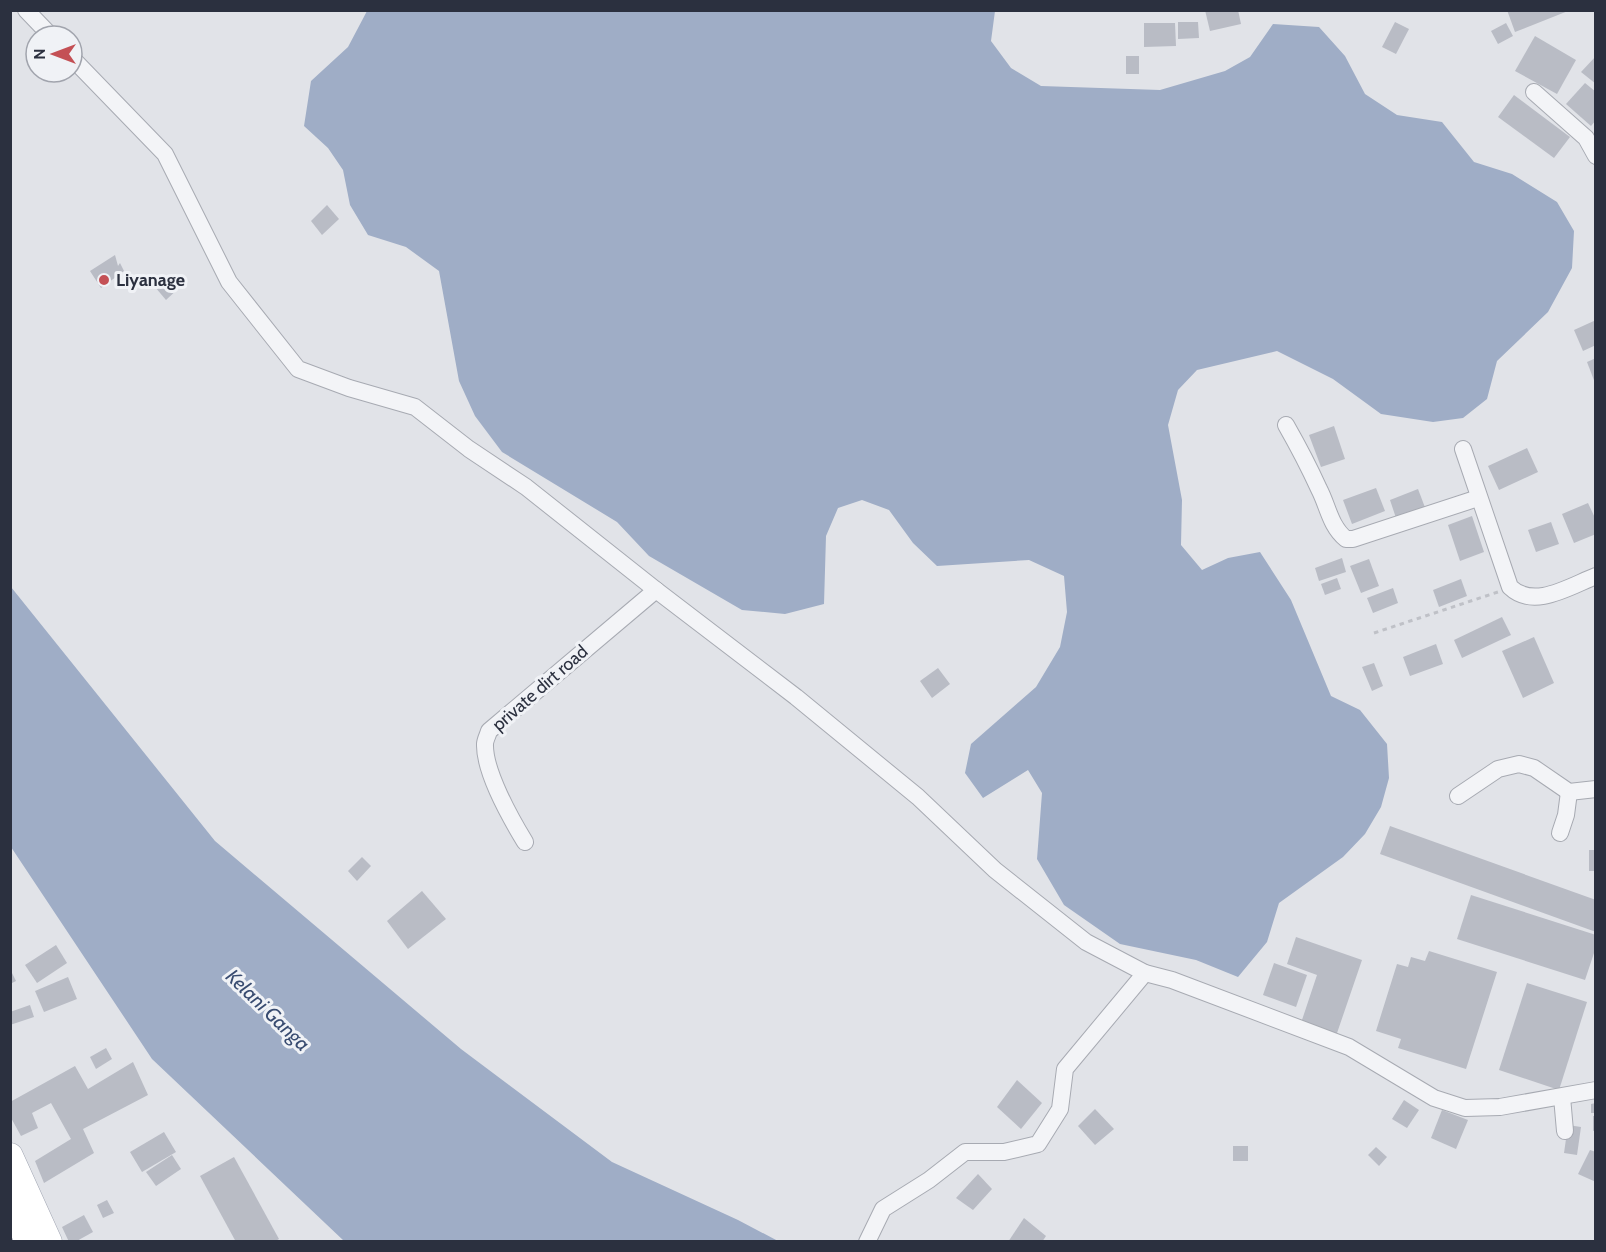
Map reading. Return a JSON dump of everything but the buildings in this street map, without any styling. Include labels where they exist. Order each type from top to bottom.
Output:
[{"type":"main road","points":[[10,1156],[49,1242]]},
{"type":"main road","points":[[10,1200],[28,1242]]},
{"type":"street","points":[[26,10],[39,24]]},
{"type":"street","points":[[84,70],[165,154],[229,282],[298,369],[349,388],[415,407],[469,449],[526,487],[796,697],[918,797],[995,870],[1086,942],[1146,973],[1172,980],[1349,1047],[1434,1098],[1465,1108],[1500,1107],[1596,1090]]},
{"type":"street","points":[[1534,92],[1586,138],[1596,156]]},
{"type":"street","points":[[1286,425],[1321,492],[1333,523],[1346,539],[1353,539],[1478,498]]},
{"type":"street","points":[[1463,449],[1510,588],[1518,595],[1529,598],[1547,596],[1596,576]]},
{"type":"street","name":"private dirt road","points":[[525,842],[509,816],[486,760],[484,742],[489,731],[656,590]]},
{"type":"street","points":[[1458,796],[1498,769],[1519,764],[1534,768],[1569,792],[1596,789]]},
{"type":"street","points":[[1560,833],[1566,816],[1569,792]]},
{"type":"street","points":[[867,1242],[883,1209],[929,1180],[965,1152],[1004,1152],[1038,1144],[1060,1109],[1065,1069],[1146,973]]},
{"type":"street","points":[[1562,1097],[1565,1131]]},
{"type":"path","points":[[1374,633],[1510,588]]},
{"type":"water","points":[[367,11],[995,11],[991,41],[1011,68],[1041,86],[1160,90],[1225,71],[1250,57],[1273,24],[1319,27],[1345,56],[1365,94],[1397,115],[1442,122],[1474,162],[1512,174],[1557,202],[1574,231],[1572,268],[1548,312],[1497,361],[1487,399],[1463,418],[1433,422],[1381,414],[1333,379],[1277,351],[1197,370],[1178,390],[1168,425],[1182,500],[1181,545],[1202,570],[1228,558],[1260,552],[1291,600],[1331,696],[1360,710],[1387,744],[1389,778],[1381,807],[1365,834],[1343,857],[1279,903],[1267,942],[1238,977],[1196,960],[1120,944],[1064,905],[1037,859],[1042,793],[1028,770],[983,798],[965,773],[971,744],[1036,687],[1060,647],[1067,612],[1064,576],[1029,560],[937,566],[913,543],[889,510],[862,500],[838,508],[826,536],[824,604],[785,614],[742,610],[649,556],[617,522],[502,452],[475,416],[459,381],[439,271],[406,247],[368,235],[350,205],[343,170],[328,148],[304,126],[311,81],[348,47]]},
{"type":"water","name":"Kelani Ganga","points":[[11,587],[215,841],[461,1049],[612,1162],[778,1241],[344,1241],[152,1059],[11,847]]},
{"type":"place","name":"Liyanage","points":[[104,280]]}]
